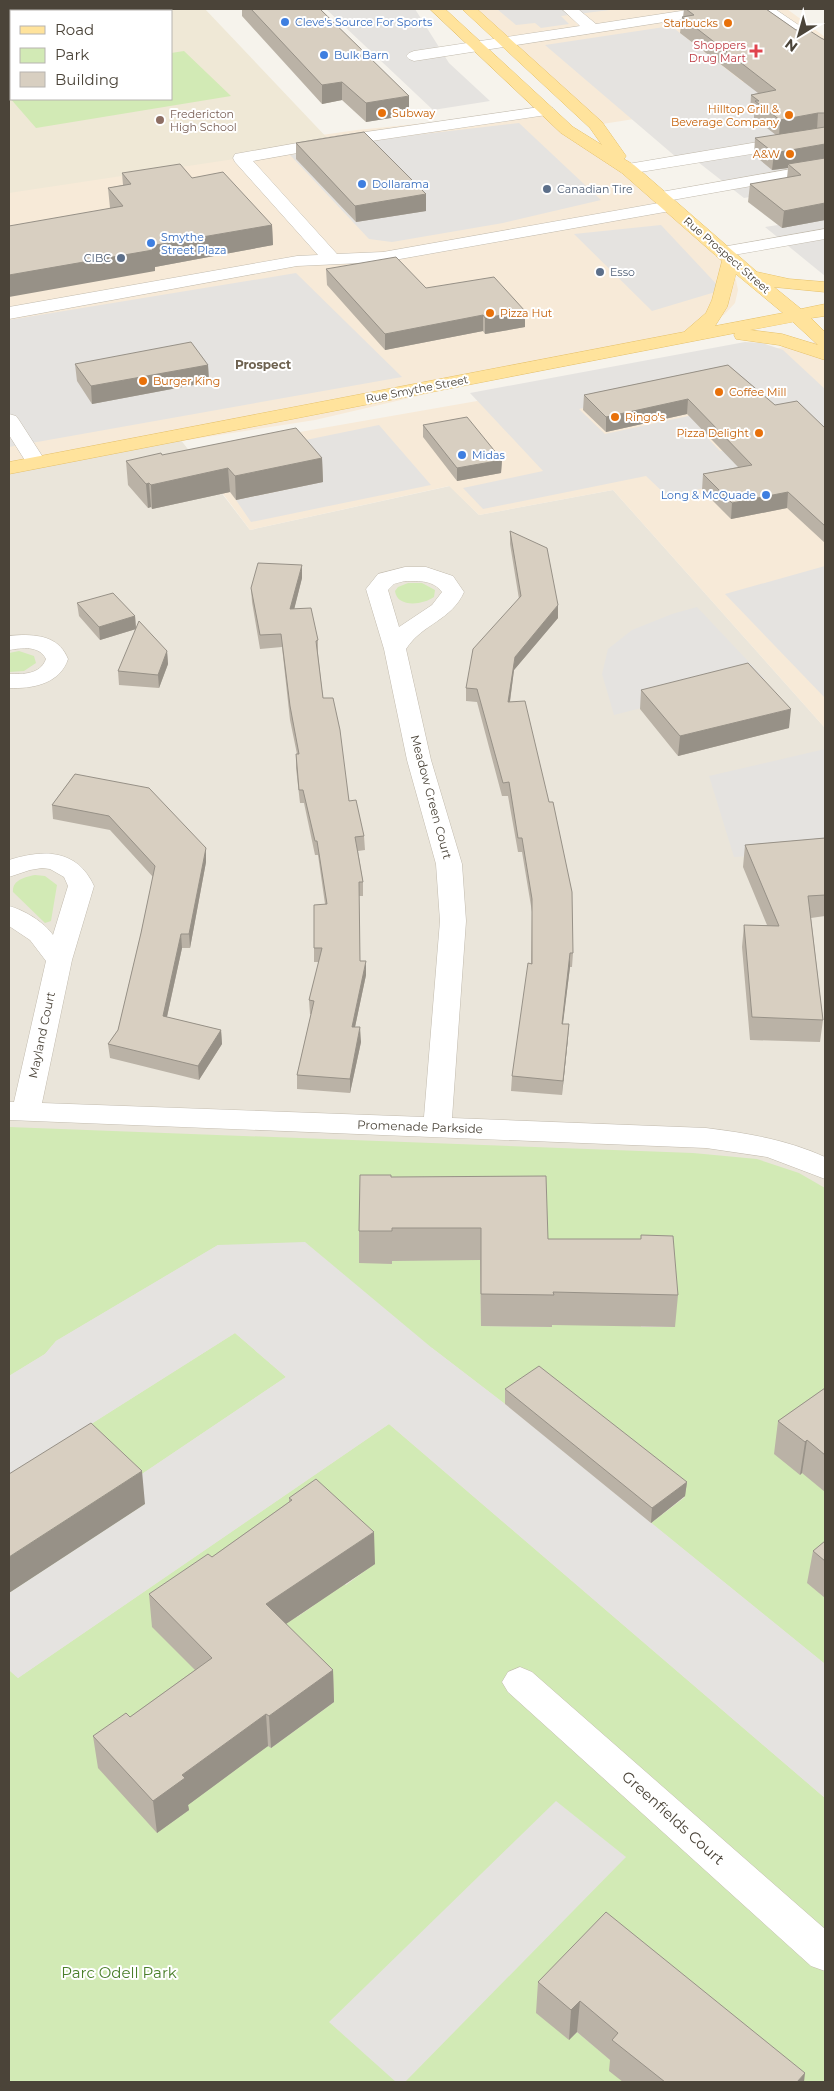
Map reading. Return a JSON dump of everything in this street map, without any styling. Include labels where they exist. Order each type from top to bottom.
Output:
[{"type":"main road","name":"Rue Prospect Street","points":[[438,9],[568,130],[628,169],[726,256],[798,316],[825,342]]},
{"type":"main road","name":"Rue Prospect Street","points":[[469,9],[596,126],[628,169]]},
{"type":"main road","points":[[691,335],[710,320],[720,303],[726,256]]},
{"type":"main road","points":[[750,276],[789,284],[825,286]]},
{"type":"main road","name":"Rue Smythe Street","points":[[9,468],[825,310]]},
{"type":"main road","points":[[691,335],[766,336],[825,354]]},
{"type":"street","points":[[569,9],[594,30]]},
{"type":"street","points":[[414,56],[722,9]]},
{"type":"street","points":[[766,9],[825,50]]},
{"type":"street","points":[[332,259],[241,158],[339,141],[547,111]]},
{"type":"street","points":[[628,169],[823,136]]},
{"type":"street","points":[[9,313],[297,261],[383,257],[666,202],[825,168]]},
{"type":"street","points":[[726,256],[825,234]]},
{"type":"street","points":[[9,420],[36,462]]},
{"type":"street","points":[[9,643],[26,641],[45,645],[52,649],[57,658],[54,668],[44,676],[26,681],[9,681]]},
{"type":"street","name":"Meadow Green Court","points":[[395,649],[419,760],[449,864],[453,921],[438,1127]]},
{"type":"street","name":"Mayland Court","points":[[9,869],[19,864],[38,860],[59,864],[75,873],[81,886],[17,1111]]},
{"type":"street","points":[[9,914],[39,934],[59,960]]},
{"type":"street","name":"Promenade Parkside","points":[[17,1111],[706,1138],[746,1142],[785,1151],[825,1169]]},
{"type":"street","name":"Greenfields Court","points":[[520,1682],[825,1953]]},
{"type":"shaded area","name":"Fredericton High School","points":[[9,9],[205,9],[331,142],[241,158],[9,193]]},
{"type":"shaded area","points":[[326,9],[415,9],[449,63],[490,101],[433,110]]},
{"type":"shaded area","points":[[469,9],[787,9],[825,37],[825,89],[596,125]]},
{"type":"shaded area","points":[[497,9],[618,9],[561,16],[569,24],[541,28],[535,23],[516,25]]},
{"type":"shaded area","points":[[671,26],[743,82],[825,70],[825,184],[744,198],[689,155],[676,157],[545,45]]},
{"type":"shaded area","points":[[547,111],[628,169],[733,266],[738,290],[735,303],[724,315],[684,334],[315,420],[9,468],[9,184],[223,149],[357,130]]},
{"type":"shaded area","points":[[519,123],[601,200],[503,223],[392,242],[369,239],[290,155],[398,137]]},
{"type":"shaded area","points":[[825,220],[825,276],[765,227],[778,225]]},
{"type":"shaded area","points":[[661,225],[722,290],[652,311],[574,234]]},
{"type":"shaded area","points":[[296,273],[402,377],[9,447],[9,320]]},
{"type":"shaded area","points":[[825,340],[825,728],[613,490],[479,515],[449,486],[250,530],[191,451]]},
{"type":"shaded area","points":[[745,342],[762,343],[783,350],[825,389],[825,463],[667,496],[646,476],[483,509],[463,488],[543,471],[470,393]],"holes":[[[727,378],[753,402],[605,434],[579,409]],[[796,415],[815,433],[720,451],[702,432]]]},
{"type":"shaded area","points":[[379,425],[431,485],[251,522],[236,500],[322,482],[291,443]]},
{"type":"shaded area","points":[[177,435],[250,530],[450,486],[479,515],[613,490],[825,728],[825,2082],[373,2082],[9,1695],[9,468]]},
{"type":"shaded area","points":[[825,566],[825,698],[725,594]]},
{"type":"shaded area","points":[[697,607],[765,679],[746,681],[614,715],[602,674],[608,649],[632,630],[672,614]]},
{"type":"shaded area","points":[[825,749],[825,851],[734,857],[709,776]]},
{"type":"shaded area","points":[[305,1242],[432,1348],[505,1404],[825,1664],[825,1798],[389,1424],[18,1678],[9,1670],[9,1593],[145,1504],[136,1478],[286,1377],[235,1333],[80,1431],[9,1510],[9,1376],[45,1354],[56,1341],[218,1245]]},
{"type":"shaded area","points":[[556,1801],[626,1857],[405,2082],[396,2082],[329,2022]]},
{"type":"green space","points":[[9,9],[160,10],[10,10],[9,52]]},
{"type":"green space","points":[[184,51],[231,96],[36,128],[12,100],[172,100],[172,53]]},
{"type":"green space","points":[[10,78],[10,98],[9,97]]},
{"type":"green space","points":[[408,583],[422,583],[435,590],[434,597],[417,603],[400,600],[395,591],[398,587]]},
{"type":"green space","points":[[19,651],[34,656],[36,663],[24,671],[9,672],[9,653]]},
{"type":"green space","points":[[35,875],[45,876],[57,885],[51,921],[45,923],[13,892],[17,882],[23,878]]},
{"type":"green space","points":[[9,1127],[693,1153],[757,1159],[799,1173],[825,1188],[825,1417],[807,1469],[825,1484],[825,1664],[651,1523],[685,1497],[581,1465],[574,1460],[606,1436],[505,1404],[432,1348],[218,1245],[56,1341],[45,1354],[9,1376]],"holes":[[[391,1208],[675,1327],[641,1327],[640,1320],[551,1320],[552,1327],[481,1326],[480,1256],[392,1256],[392,1263]]]},
{"type":"green space","points":[[235,1333],[286,1377],[136,1478],[145,1504],[9,1593],[9,1510],[80,1431]]},
{"type":"green space","name":"Parc Odell Park","points":[[389,1424],[825,1798],[825,2082],[774,2082],[627,1978],[568,2040],[577,2032],[615,2064],[623,2082],[9,2082],[9,1670],[18,1678]],"holes":[[[374,1564],[346,1585],[339,1578],[313,1606],[297,1617],[291,1612],[263,1632],[334,1702],[271,1748],[263,1741],[181,1802],[220,1695],[153,1626]]]},
{"type":"building","points":[[251,9],[320,9],[409,96],[366,103],[342,82],[322,85]]},
{"type":"building","points":[[686,9],[766,9],[796,30],[807,29],[825,40],[825,113],[780,120],[755,101],[759,101],[751,95],[776,90],[682,17],[694,15]]},
{"type":"building","points":[[825,127],[825,144],[774,153],[755,138]]},
{"type":"building","points":[[364,132],[426,194],[355,206],[296,143]]},
{"type":"building","points":[[825,158],[825,203],[784,211],[750,184],[801,175],[788,164]]},
{"type":"building","name":"Smythe Street Plaza","points":[[180,164],[192,178],[223,172],[272,225],[150,246],[153,250],[9,275],[9,226],[123,206],[108,188],[131,184],[122,173]]},
{"type":"building","points":[[396,257],[426,288],[494,277],[525,311],[485,318],[483,315],[385,334],[326,269]]},
{"type":"building","points":[[191,342],[208,365],[91,386],[75,364]]},
{"type":"building","points":[[728,365],[775,405],[797,401],[825,428],[825,526],[788,492],[732,503],[703,474],[752,465],[688,399],[606,417],[584,395]]},
{"type":"building","points":[[467,417],[502,460],[457,468],[423,425]]},
{"type":"building","points":[[296,428],[322,458],[235,476],[228,468],[151,485],[149,483],[146,484],[126,461],[161,453],[162,455]]},
{"type":"building","points":[[510,531],[547,548],[558,605],[515,657],[508,702],[525,701],[549,802],[553,802],[572,892],[573,953],[570,953],[562,1024],[569,1024],[563,1081],[512,1076],[528,963],[532,964],[532,899],[522,838],[518,838],[509,782],[503,783],[477,689],[466,688],[473,649],[521,596]]},
{"type":"building","points":[[258,563],[302,565],[290,609],[311,608],[318,640],[316,641],[323,698],[333,698],[340,730],[349,801],[356,800],[364,836],[355,837],[363,882],[359,882],[360,961],[366,961],[352,1027],[360,1027],[350,1079],[297,1075],[314,1001],[309,1000],[322,948],[314,948],[314,905],[327,904],[317,841],[315,841],[303,790],[299,790],[296,754],[299,754],[290,706],[281,634],[260,635],[251,588]]},
{"type":"building","points":[[113,593],[135,616],[99,627],[77,603]]},
{"type":"building","points":[[139,621],[167,651],[158,675],[118,671]]},
{"type":"building","points":[[748,663],[791,709],[680,736],[641,690]]},
{"type":"building","points":[[75,774],[149,788],[206,848],[189,934],[181,934],[163,1016],[221,1030],[198,1066],[108,1044],[118,1030],[155,866],[109,816],[52,805]]},
{"type":"building","points":[[825,838],[825,895],[808,896],[823,1020],[752,1017],[744,925],[779,926],[745,845]]},
{"type":"building","points":[[360,1175],[391,1175],[391,1177],[546,1176],[548,1239],[641,1239],[641,1235],[673,1236],[678,1295],[553,1292],[554,1295],[481,1294],[481,1228],[392,1228],[392,1231],[359,1231]]},
{"type":"building","points":[[539,1366],[687,1482],[652,1508],[505,1389]]},
{"type":"building","points":[[825,1388],[825,1455],[807,1440],[805,1442],[778,1421]]},
{"type":"building","points":[[91,1423],[142,1471],[9,1557],[9,1474]]},
{"type":"building","points":[[316,1479],[374,1532],[266,1604],[333,1670],[269,1716],[266,1714],[182,1775],[185,1778],[153,1801],[93,1736],[126,1713],[130,1717],[212,1658],[149,1594],[208,1554],[212,1557],[292,1500],[289,1498]]},
{"type":"building","points":[[825,1541],[825,1561],[813,1551]]},
{"type":"building","points":[[606,1912],[805,2073],[797,2082],[665,2082],[612,2040],[618,2033],[580,2001],[571,2010],[538,1982]]},
{"type":"place","name":"Cleve's Source For Sports","points":[[285,22]]},
{"type":"place","name":"Starbucks","points":[[728,23]]},
{"type":"place","name":"Shoppers Drug Mart","points":[[756,51]]},
{"type":"place","name":"Bulk Barn","points":[[324,55]]},
{"type":"place","name":"Subway","points":[[382,113]]},
{"type":"place","name":"Hilltop Grill & Beverage Company","points":[[789,115]]},
{"type":"place","name":"Fredericton High School","points":[[160,120]]},
{"type":"place","name":"A&W","points":[[790,154]]},
{"type":"place","name":"Dollarama","points":[[362,184]]},
{"type":"place","name":"Canadian Tire","points":[[547,189]]},
{"type":"place","name":"Smythe Street Plaza","points":[[151,243]]},
{"type":"place","name":"CIBC","points":[[121,258]]},
{"type":"place","name":"Esso","points":[[600,272]]},
{"type":"place","name":"Pizza Hut","points":[[490,313]]},
{"type":"place","name":"Burger King","points":[[143,381]]},
{"type":"place","name":"Coffee Mill","points":[[719,392]]},
{"type":"place","name":"Ringo's","points":[[615,417]]},
{"type":"place","name":"Pizza Delight","points":[[759,433]]},
{"type":"place","name":"Midas","points":[[462,455]]},
{"type":"place","name":"Long & McQuade","points":[[766,495]]},
{"type":"district","name":"Prospect","points":[[263,365]]}]
